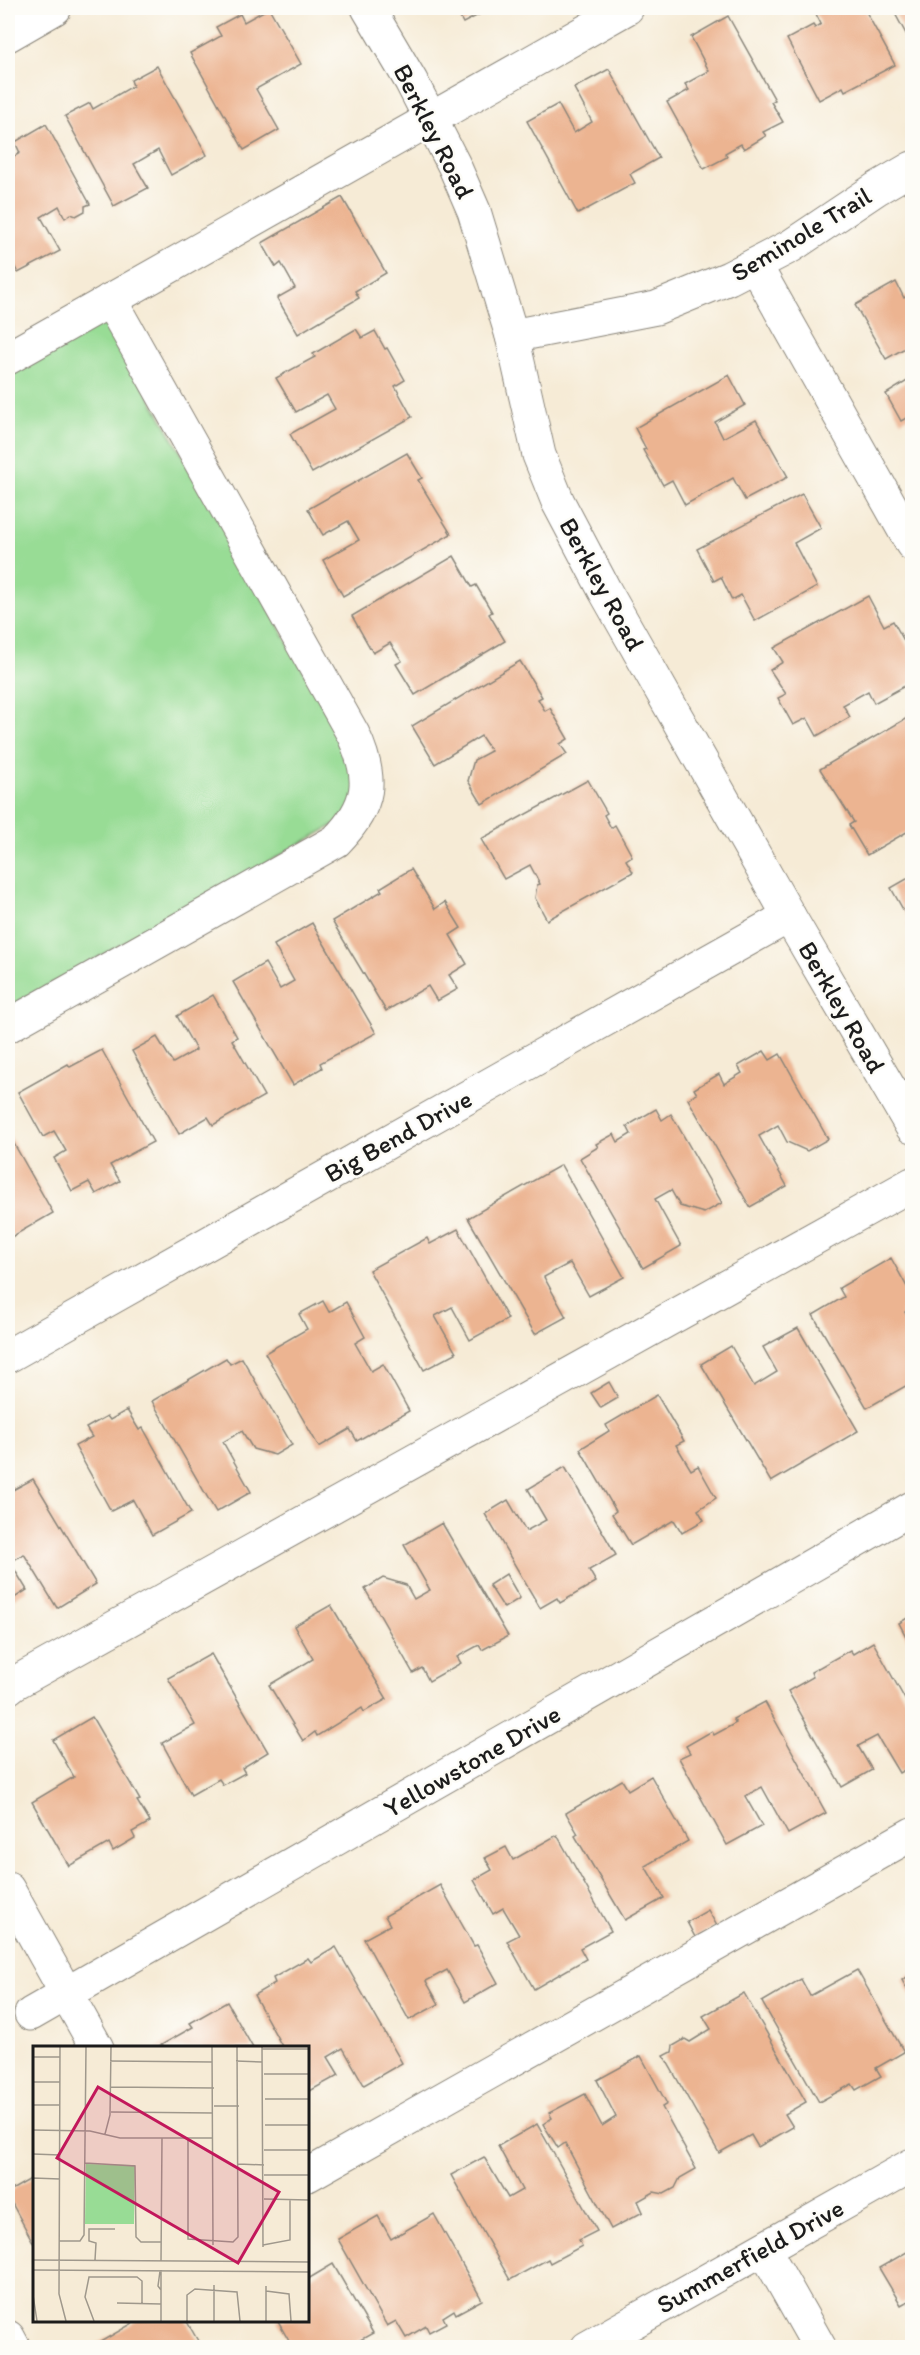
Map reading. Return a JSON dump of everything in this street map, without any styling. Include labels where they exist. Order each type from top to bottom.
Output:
[{"type":"street","points":[[8,35],[54,8]]},
{"type":"street","name":"Berkley Road","points":[[368,8],[454,165],[474,211],[512,336],[539,454],[558,501],[605,591],[789,916],[912,1127]]},
{"type":"street","points":[[8,358],[627,8]]},
{"type":"street","name":"Seminole Trail","points":[[512,336],[656,308],[755,265],[791,246],[876,189],[912,168]]},
{"type":"street","points":[[755,265],[912,544]]},
{"type":"street","points":[[8,1026],[336,842],[353,824],[363,803],[367,779],[363,755],[353,734],[110,300]]},
{"type":"street","name":"Big Bend Drive","points":[[8,1356],[789,916]]},
{"type":"street","points":[[8,1688],[912,1184]]},
{"type":"street","name":"Yellowstone Drive","points":[[31,2014],[912,1508]]},
{"type":"street","points":[[309,2174],[912,1834]]},
{"type":"street","points":[[8,1889],[96,2046]]},
{"type":"street","name":"Summerfield Drive","points":[[587,2348],[912,2165]]},
{"type":"street","points":[[764,2248],[820,2348]]},
{"type":"street","points":[[8,2337],[14,2348]]},
{"type":"green space","points":[[106,319],[377,801],[8,1008],[8,375]]},
{"type":"building","points":[[269,8],[301,64],[256,89],[279,130],[244,150],[190,53],[221,36],[216,27],[240,14],[244,22]]},
{"type":"building","points":[[455,8],[492,8],[463,23]]},
{"type":"building","points":[[813,8],[864,8],[895,65],[845,91],[843,87],[819,100],[787,39],[813,25],[815,28],[821,24]]},
{"type":"building","points":[[892,8],[912,8],[912,45]]},
{"type":"building","points":[[728,16],[775,100],[771,102],[783,122],[763,132],[766,136],[744,149],[741,144],[725,153],[727,157],[704,169],[667,102],[689,90],[685,84],[709,71],[691,37]]},
{"type":"building","points":[[157,66],[207,155],[171,175],[158,150],[134,164],[148,188],[114,206],[65,116],[90,103],[93,109],[133,86],[131,80]]},
{"type":"building","points":[[609,69],[659,158],[630,174],[635,183],[578,214],[527,121],[558,104],[574,133],[592,122],[574,88]]},
{"type":"building","points":[[46,124],[90,204],[85,206],[85,211],[76,216],[71,214],[65,218],[59,206],[41,217],[60,251],[18,273],[8,254],[8,160],[20,153],[15,142]]},
{"type":"building","points":[[342,197],[386,273],[355,291],[359,298],[298,334],[277,298],[295,288],[281,263],[276,267],[262,243]]},
{"type":"building","points":[[896,282],[904,298],[912,293],[912,344],[886,359],[855,305]]},
{"type":"building","points":[[356,329],[362,338],[375,331],[385,349],[387,348],[405,380],[395,386],[412,417],[312,473],[290,434],[335,409],[327,395],[296,412],[276,378],[315,357],[313,354]]},
{"type":"building","points":[[729,375],[745,405],[715,422],[723,438],[756,420],[788,477],[745,500],[733,478],[685,505],[672,480],[663,485],[643,450],[646,449],[635,428]]},
{"type":"building","points":[[912,378],[912,415],[901,421],[886,394]]},
{"type":"building","points":[[407,453],[422,478],[418,480],[451,534],[343,596],[323,560],[359,540],[348,521],[323,535],[308,509]]},
{"type":"building","points":[[802,494],[821,528],[794,543],[817,587],[755,621],[741,595],[732,600],[721,577],[714,581],[697,549]]},
{"type":"building","points":[[454,556],[472,587],[476,585],[505,641],[415,695],[396,664],[402,661],[390,643],[373,653],[352,616]]},
{"type":"building","points":[[868,596],[884,626],[893,621],[912,655],[912,682],[874,703],[868,691],[843,705],[850,717],[817,736],[807,718],[793,725],[778,698],[786,694],[770,670],[783,662],[774,648]]},
{"type":"building","points":[[520,661],[542,697],[538,699],[545,711],[550,708],[568,739],[560,744],[567,754],[482,804],[468,781],[474,760],[491,751],[481,736],[435,764],[412,726]]},
{"type":"building","points":[[912,715],[912,829],[867,855],[849,825],[854,822],[820,769]]},
{"type":"building","points":[[588,780],[607,813],[604,815],[611,828],[615,825],[632,856],[626,860],[633,872],[547,920],[535,898],[537,885],[540,884],[530,865],[504,879],[481,839]]},
{"type":"building","points":[[411,869],[435,909],[445,902],[461,928],[450,935],[467,964],[449,975],[458,989],[437,1001],[428,986],[386,1011],[332,921],[382,891],[380,888]]},
{"type":"building","points":[[912,876],[912,934],[907,924],[910,922],[891,888]]},
{"type":"building","points":[[312,923],[376,1033],[320,1063],[322,1068],[293,1085],[233,982],[265,963],[280,989],[294,981],[274,945]]},
{"type":"building","points":[[213,995],[237,1037],[232,1040],[264,1096],[213,1125],[208,1117],[179,1134],[132,1051],[157,1037],[173,1063],[196,1050],[177,1016]]},
{"type":"building","points":[[102,1050],[153,1142],[110,1165],[120,1181],[96,1194],[89,1182],[72,1191],[54,1158],[66,1151],[54,1131],[43,1137],[18,1092],[68,1064],[70,1067]]},
{"type":"building","points":[[764,1051],[770,1060],[780,1054],[828,1139],[807,1151],[787,1142],[778,1125],[759,1136],[787,1186],[750,1207],[688,1099],[697,1094],[694,1089],[719,1074],[724,1084],[742,1073],[738,1066]]},
{"type":"building","points":[[656,1109],[662,1120],[671,1114],[722,1203],[704,1213],[680,1206],[671,1190],[655,1199],[681,1246],[643,1268],[580,1158],[598,1147],[596,1144],[614,1134],[618,1142],[631,1134],[627,1126]]},
{"type":"building","points":[[8,1133],[53,1213],[8,1239]]},
{"type":"building","points":[[561,1165],[624,1277],[589,1296],[570,1263],[544,1277],[566,1317],[535,1334],[468,1218]]},
{"type":"building","points":[[458,1229],[508,1319],[470,1340],[452,1307],[435,1316],[456,1353],[424,1370],[369,1270],[427,1238],[430,1244]]},
{"type":"building","points":[[891,1258],[912,1296],[912,1308],[905,1312],[912,1325],[912,1390],[909,1384],[867,1408],[813,1315],[844,1297],[839,1288]]},
{"type":"building","points":[[323,1301],[329,1312],[346,1302],[365,1337],[355,1343],[371,1371],[383,1364],[409,1411],[357,1441],[350,1429],[319,1447],[265,1353],[307,1329],[299,1314]]},
{"type":"building","points":[[798,1328],[858,1431],[771,1482],[701,1364],[731,1346],[754,1386],[777,1372],[763,1347]]},
{"type":"building","points":[[226,1358],[230,1364],[242,1358],[292,1445],[275,1455],[253,1449],[242,1431],[223,1442],[251,1492],[216,1512],[152,1401]]},
{"type":"building","points":[[609,1382],[618,1398],[601,1408],[591,1393]]},
{"type":"building","points":[[657,1395],[684,1441],[676,1445],[691,1470],[698,1466],[716,1498],[698,1510],[704,1520],[682,1533],[674,1520],[631,1545],[612,1514],[616,1511],[580,1449],[609,1431],[606,1425]]},
{"type":"building","points":[[127,1410],[139,1430],[143,1428],[191,1513],[152,1535],[133,1500],[111,1511],[75,1446],[92,1437],[86,1428],[107,1416],[110,1420]]},
{"type":"building","points":[[565,1467],[616,1555],[589,1570],[596,1582],[560,1603],[557,1598],[540,1608],[485,1514],[508,1500],[526,1531],[546,1520],[528,1489]]},
{"type":"building","points":[[33,1479],[96,1584],[57,1608],[24,1554],[10,1562],[27,1590],[8,1602],[8,1480],[13,1490]]},
{"type":"building","points":[[442,1523],[508,1636],[482,1650],[479,1645],[457,1657],[461,1663],[429,1681],[422,1668],[413,1673],[365,1589],[383,1578],[406,1585],[414,1599],[430,1590],[404,1545]]},
{"type":"building","points":[[506,1574],[520,1598],[504,1608],[489,1585]]},
{"type":"building","points":[[331,1605],[387,1699],[364,1712],[362,1708],[317,1736],[315,1732],[303,1741],[269,1685],[313,1659],[294,1626]]},
{"type":"building","points":[[912,1615],[912,1648],[899,1623]]},
{"type":"building","points":[[873,1642],[912,1712],[912,1766],[899,1773],[877,1736],[858,1746],[872,1770],[842,1787],[788,1691],[813,1677],[811,1672],[850,1650],[853,1654]]},
{"type":"building","points":[[211,1654],[268,1752],[242,1768],[245,1773],[223,1785],[219,1779],[191,1795],[162,1743],[195,1725],[168,1678]]},
{"type":"building","points":[[765,1702],[826,1813],[788,1834],[762,1787],[745,1796],[762,1826],[727,1845],[679,1758],[690,1753],[686,1746],[712,1731],[714,1735],[736,1723],[733,1719]]},
{"type":"building","points":[[92,1717],[140,1800],[137,1801],[150,1822],[132,1832],[135,1838],[113,1851],[109,1843],[69,1866],[32,1802],[74,1777],[53,1740]]},
{"type":"building","points":[[651,1776],[688,1841],[645,1866],[664,1898],[625,1920],[575,1836],[578,1834],[566,1813],[622,1780],[628,1790]]},
{"type":"building","points":[[557,1835],[611,1931],[580,1948],[586,1959],[534,1989],[507,1941],[519,1935],[503,1908],[493,1914],[474,1880],[492,1870],[485,1858],[506,1847],[513,1860]]},
{"type":"building","points":[[440,1885],[474,1946],[477,1945],[498,1983],[465,2002],[447,1970],[426,1981],[439,2004],[409,2020],[364,1939],[390,1925],[385,1916]]},
{"type":"building","points":[[708,1910],[717,1926],[695,1937],[687,1922]]},
{"type":"building","points":[[336,1947],[402,2063],[364,2085],[343,2048],[328,2057],[339,2075],[309,2091],[309,2046],[282,2046],[254,1995],[275,1983],[273,1978],[308,1958],[311,1962]]},
{"type":"building","points":[[857,1970],[904,2052],[876,2068],[881,2076],[856,2090],[852,2084],[819,2102],[762,2002],[801,1979],[810,1996]]},
{"type":"building","points":[[912,1974],[912,1998],[902,1980]]},
{"type":"building","points":[[744,1993],[806,2102],[785,2114],[793,2127],[758,2147],[751,2135],[719,2153],[664,2056],[672,2052],[673,2046],[685,2039],[690,2042],[711,2029],[703,2016]]},
{"type":"building","points":[[227,2002],[252,2046],[160,2046],[193,2027],[190,2023]]},
{"type":"building","points":[[641,2056],[667,2104],[662,2107],[696,2169],[680,2178],[675,2188],[664,2194],[654,2192],[638,2201],[643,2212],[611,2229],[565,2143],[558,2148],[543,2124],[552,2118],[549,2113],[585,2094],[602,2126],[616,2117],[597,2080]]},
{"type":"building","points":[[537,2124],[597,2231],[579,2240],[582,2246],[550,2263],[548,2259],[510,2280],[451,2175],[484,2157],[508,2198],[522,2190],[498,2146]]},
{"type":"building","points":[[33,2178],[33,2242],[8,2196],[8,2192]]},
{"type":"building","points":[[434,2214],[482,2300],[456,2314],[454,2310],[443,2317],[446,2323],[429,2332],[426,2326],[406,2338],[396,2321],[387,2326],[338,2239],[378,2216],[391,2239]]},
{"type":"building","points":[[912,2249],[912,2309],[908,2301],[901,2305],[879,2268]]},
{"type":"building","points":[[333,2264],[373,2333],[351,2345],[352,2348],[293,2348],[278,2322],[309,2322],[309,2278]]},
{"type":"building","points":[[135,2322],[187,2322],[202,2348],[96,2348],[95,2345]]}]
